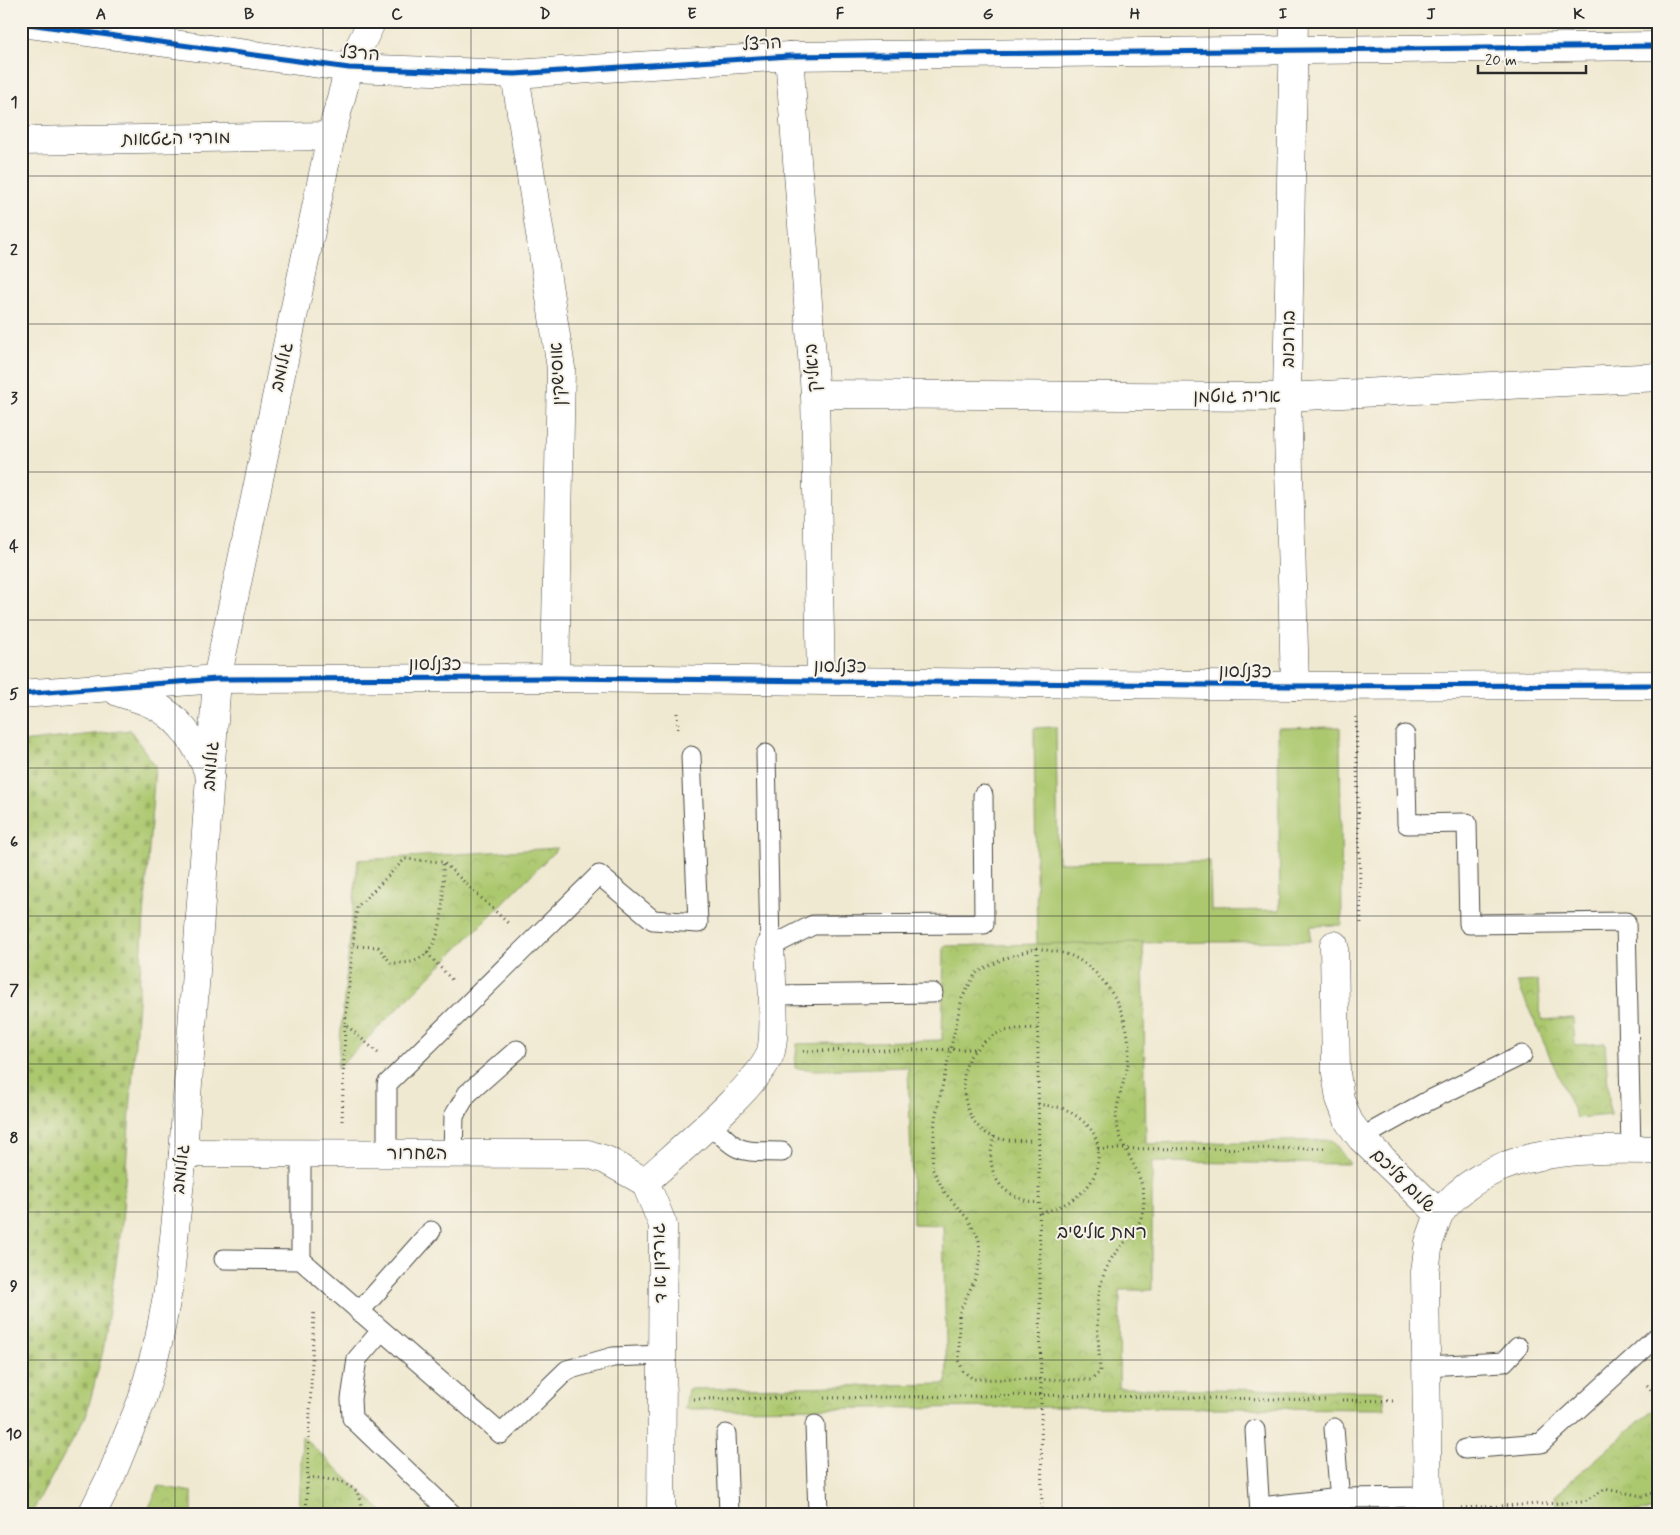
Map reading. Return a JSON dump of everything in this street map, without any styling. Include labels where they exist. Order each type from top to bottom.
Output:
[{"type":"street","name":"גולומב","points":[[92,1514],[129,1436],[142,1400],[159,1339],[169,1285],[183,1153],[217,679],[331,136],[349,68],[372,21]]},
{"type":"street","name":"בורוכוב","points":[[1294,21],[1288,397],[1295,686]]},
{"type":"street","name":"הרצל","points":[[21,23],[349,68],[515,74],[789,56],[1659,46]]},
{"type":"street","name":"ביאליק","points":[[789,56],[815,394],[821,680]]},
{"type":"street","name":"אוסישקין","points":[[515,74],[561,368],[555,678]]},
{"type":"street","name":"מורדי הגטאות","points":[[21,141],[331,136]]},
{"type":"street","name":"אריה גוטמן","points":[[815,394],[1288,397],[1659,377]]},
{"type":"street","name":"כצנלסון","points":[[21,694],[107,689],[217,679],[555,678],[1295,686],[1659,685]]},
{"type":"street","points":[[107,689],[154,704],[173,718],[201,752],[211,777]]},
{"type":"street","name":"שלום עליכם","points":[[1334,945],[1336,1073],[1340,1099],[1349,1122],[1366,1143],[1439,1214],[1429,1242],[1425,1272],[1428,1507]]},
{"type":"street","points":[[645,1182],[760,1073],[771,1051],[772,995],[770,947]]},
{"type":"street","points":[[1439,1214],[1462,1188],[1486,1174],[1540,1155],[1659,1150]]},
{"type":"street","name":"השחרור","points":[[183,1153],[588,1154],[606,1160],[645,1182]]},
{"type":"street","name":"גורדון א ד","points":[[645,1182],[663,1225],[661,1514]]},
{"type":"lane","points":[[1405,735],[1407,824],[1467,823],[1469,924],[1626,922],[1631,1150]]},
{"type":"lane","points":[[766,754],[770,947],[813,925],[984,924],[983,795]]},
{"type":"lane","points":[[387,1154],[387,1084],[599,875],[653,920],[698,923],[691,756]]},
{"type":"lane","points":[[772,995],[932,993]]},
{"type":"lane","points":[[452,1154],[454,1116],[468,1094],[518,1050]]},
{"type":"lane","points":[[1366,1143],[1424,1103],[1522,1055]]},
{"type":"lane","points":[[710,1122],[732,1146],[742,1151],[782,1152]]},
{"type":"lane","points":[[301,1153],[308,1266]]},
{"type":"lane","points":[[359,1312],[431,1231]]},
{"type":"lane","points":[[224,1259],[308,1266],[501,1434],[547,1387],[567,1370],[613,1358],[662,1355]]},
{"type":"lane","points":[[381,1331],[357,1359],[351,1399],[352,1418],[452,1514]]},
{"type":"lane","points":[[1465,1449],[1541,1443],[1659,1335]]},
{"type":"lane","points":[[1425,1366],[1504,1362],[1518,1347]]},
{"type":"lane","points":[[815,1425],[818,1514]]},
{"type":"lane","points":[[1334,1428],[1341,1506]]},
{"type":"lane","points":[[1255,1430],[1260,1510],[1341,1506],[1428,1507]]},
{"type":"lane","points":[[726,1434],[729,1514]]},
{"type":"path","points":[[675,679],[680,758],[691,756]]},
{"type":"path","points":[[1334,945],[1362,944],[1355,686]]},
{"type":"path","points":[[340,1154],[345,1024],[357,907],[405,859],[443,862],[530,943]]},
{"type":"path","points":[[353,946],[378,947],[391,963],[411,962],[427,953],[439,931],[443,898],[443,862]]},
{"type":"path","points":[[1037,948],[1039,1395],[1042,1514]]},
{"type":"path","points":[[1037,948],[1074,957],[1099,976],[1118,1003],[1128,1031],[1129,1060],[1116,1123],[1143,1185],[1143,1211],[1130,1237],[1110,1261],[1098,1294],[1100,1372],[1091,1380],[973,1379],[963,1371],[959,1360],[959,1313],[975,1279],[980,1259],[979,1238],[968,1219],[945,1193],[932,1168],[935,1118],[952,1050],[962,998],[976,973],[1003,958],[1037,948]]},
{"type":"path","points":[[427,953],[472,1001]]},
{"type":"path","points":[[345,1024],[400,1072]]},
{"type":"path","points":[[1037,1028],[1012,1029],[990,1038],[970,1056],[964,1077],[966,1100],[974,1121],[987,1134],[1007,1140],[1038,1140]]},
{"type":"path","points":[[771,1051],[977,1050]]},
{"type":"path","points":[[1038,1104],[1064,1109],[1083,1122],[1092,1131],[1098,1148],[1097,1169],[1088,1187],[1074,1199],[1055,1209],[1038,1213]]},
{"type":"path","points":[[994,1136],[990,1160],[996,1178],[1008,1194],[1022,1201],[1039,1204]]},
{"type":"path","points":[[1098,1148],[1366,1143]]},
{"type":"path","points":[[306,1514],[308,1477],[308,1266]]},
{"type":"path","points":[[820,1398],[1039,1395],[1327,1400]]},
{"type":"path","points":[[661,1400],[810,1398]]},
{"type":"path","points":[[1337,1400],[1426,1402]]},
{"type":"path","points":[[308,1477],[341,1481],[357,1491],[364,1514]]},
{"type":"path","points":[[1428,1507],[1582,1502],[1605,1489],[1642,1496],[1659,1492]]},
{"type":"green space","points":[[1056,727],[1058,862],[1210,861],[1211,911],[1280,910],[1278,728],[1340,727],[1342,925],[1311,926],[1310,941],[1037,944],[1034,728]]},
{"type":"green space","points":[[130,730],[155,766],[122,1222],[103,1351],[86,1416],[31,1514],[21,1514],[21,742]]},
{"type":"green space","points":[[558,848],[337,1069],[358,860]]},
{"type":"green space","points":[[1143,942],[1146,1144],[1332,1140],[1350,1164],[1152,1162],[1152,1290],[1120,1290],[1119,1388],[1383,1391],[1385,1409],[1057,1407],[685,1409],[688,1389],[947,1384],[943,1225],[913,1224],[908,1067],[815,1070],[795,1068],[797,1044],[942,1040],[944,946]]},
{"type":"green space","points":[[1538,981],[1541,1020],[1573,1018],[1575,1045],[1605,1043],[1610,1115],[1577,1118],[1517,982]]},
{"type":"green space","points":[[1659,1404],[1659,1511],[1558,1514],[1555,1495]]},
{"type":"green space","points":[[302,1436],[385,1514],[299,1514]]},
{"type":"green space","points":[[159,1486],[192,1492],[192,1514],[146,1514]]},
{"type":"cycle path","points":[[21,23],[349,68],[515,74],[789,56],[1659,46]]},
{"type":"cycle path","points":[[21,694],[217,679],[555,678],[1295,686],[1659,685]]},
{"type":"district","name":"רמת אלישיב","points":[[1102,1232]]}]
